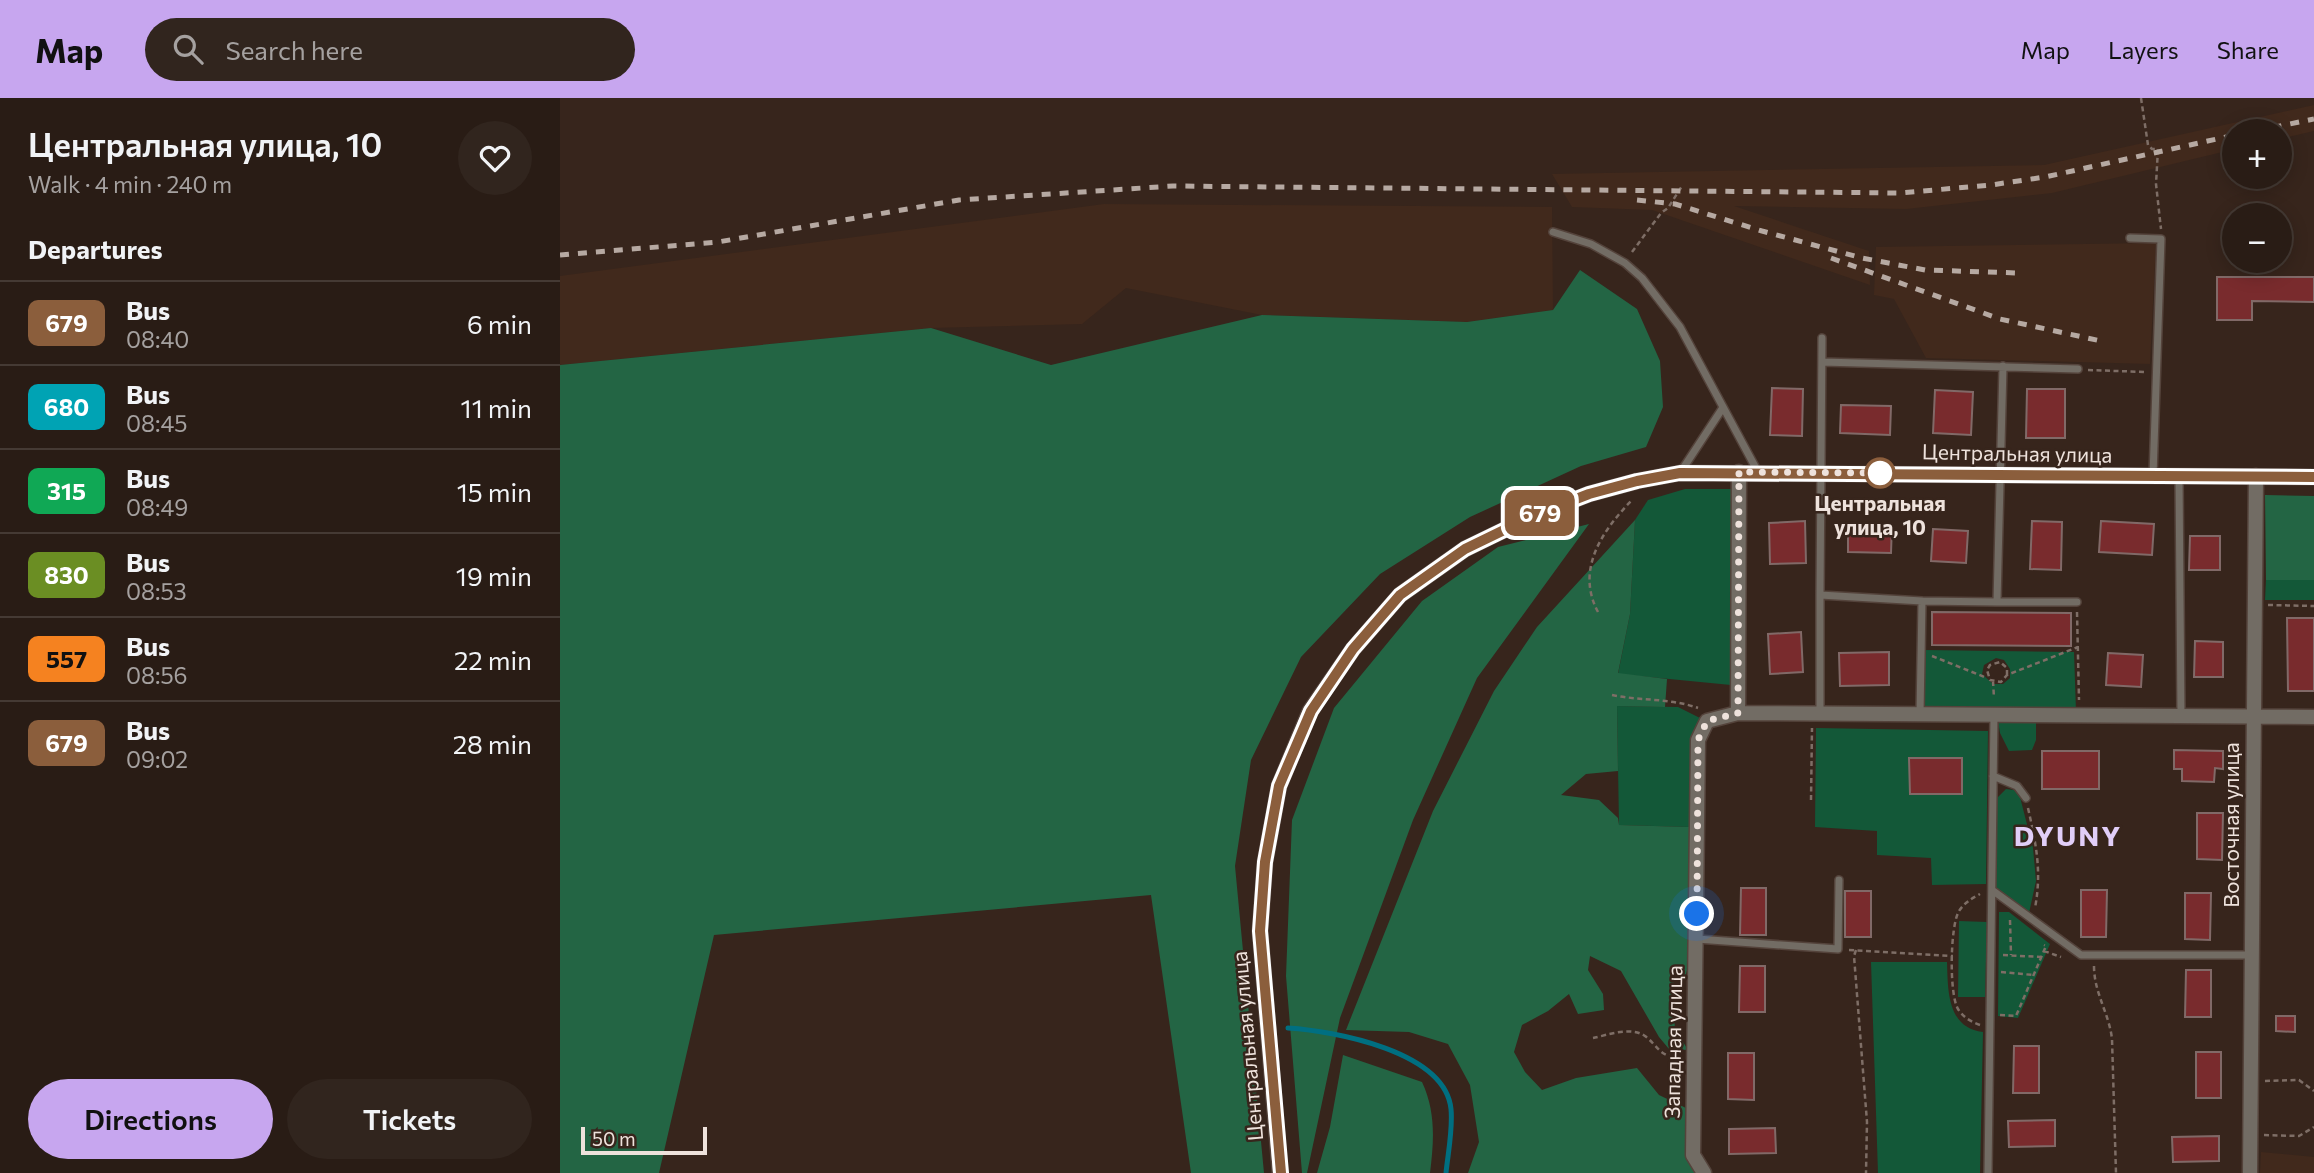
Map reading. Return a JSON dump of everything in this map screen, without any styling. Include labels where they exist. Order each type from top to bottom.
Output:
[{"type":"main road","name":"Центральная улица","points":[[1280,1173],[1260,931],[1265,862],[1279,786],[1311,711],[1353,649],[1400,595],[1465,549],[1535,515],[1589,494],[1680,473],[2314,477]]},
{"type":"street","points":[[1738,713],[1739,472]]},
{"type":"street","name":"Восточная улица","points":[[2250,1173],[2256,476]]},
{"type":"street","points":[[1716,718],[1738,713],[2314,717]]},
{"type":"street","name":"Западная улица","points":[[1704,1173],[1693,1155],[1698,740],[1707,721],[1716,718]]},
{"type":"lane","points":[[1553,232],[1591,244],[1625,264],[1642,278],[1673,316],[1758,472]]},
{"type":"lane","points":[[2130,238],[2161,239],[2153,476]]},
{"type":"lane","points":[[1816,714],[1820,595],[1822,338]]},
{"type":"lane","points":[[1822,362],[2078,369]]},
{"type":"lane","points":[[1997,602],[2003,366]]},
{"type":"lane","points":[[1680,473],[1722,409]]},
{"type":"lane","points":[[2179,476],[2180,717]]},
{"type":"lane","points":[[1820,595],[1922,601],[2077,602]]},
{"type":"lane","points":[[1920,715],[1922,601]]},
{"type":"lane","points":[[1988,1173],[1994,715]]},
{"type":"lane","points":[[1993,776],[2017,786],[2026,799]]},
{"type":"lane","points":[[1697,939],[1838,949],[1839,880]]},
{"type":"lane","points":[[1992,890],[2032,922],[2081,955],[2253,955]]},
{"type":"path","points":[[2141,98],[2148,145],[2152,149],[2158,149],[2156,184],[2162,221],[2161,239]]},
{"type":"path","points":[[1625,264],[1682,186]]},
{"type":"path","points":[[2078,369],[2156,373]]},
{"type":"path","points":[[1598,612],[1590,576],[1591,558],[1616,516],[1635,496]]},
{"type":"path","points":[[2077,602],[2079,716]]},
{"type":"path","points":[[2254,605],[2314,606]]},
{"type":"path","points":[[1921,656],[1942,658],[1990,680],[2001,682],[2007,675],[2078,647]]},
{"type":"path","points":[[1990,680],[1987,670],[1996,662],[2005,664],[2007,675]]},
{"type":"path","points":[[1612,695],[1654,701],[1672,700],[1716,718]]},
{"type":"path","points":[[1811,800],[1816,714]]},
{"type":"path","points":[[2026,799],[2037,847],[2040,881],[2032,922]]},
{"type":"path","points":[[1990,1026],[1967,1019],[1957,1007],[1953,989],[1953,956],[1954,923],[1959,911],[1966,902],[1992,890]]},
{"type":"path","points":[[2011,955],[2010,919],[2019,926]]},
{"type":"path","points":[[1990,1013],[2016,1016],[2045,952],[2046,946],[2037,940]]},
{"type":"path","points":[[1838,949],[1953,956]]},
{"type":"path","points":[[1856,950],[1854,956],[1867,1122],[1866,1173]]},
{"type":"path","points":[[1991,954],[2041,957]]},
{"type":"path","points":[[2094,955],[2094,983],[2110,1023],[2112,1039],[2116,1173]]},
{"type":"path","points":[[1991,971],[2034,975]]},
{"type":"path","points":[[1593,1038],[1618,1032],[1632,1032],[1643,1035],[1665,1056],[1695,1055]]},
{"type":"path","points":[[2251,1083],[2299,1080],[2314,1091]]},
{"type":"path","points":[[2264,1135],[2299,1136],[2314,1127]]},
{"type":"shaded area","points":[[2314,105],[2314,131],[2292,136],[2292,119],[2251,119]]},
{"type":"shaded area","points":[[2222,125],[2222,152],[2052,193],[1906,209],[1734,206],[1869,251],[1870,285],[1652,210],[1572,207],[1552,174],[2044,165]]},
{"type":"shaded area","points":[[1104,204],[1552,207],[1553,310],[1467,322],[1262,315],[1126,288],[1082,324],[931,328],[560,365],[560,276]]},
{"type":"shaded area","points":[[2156,243],[2150,364],[1926,358],[1894,299],[1874,295],[1876,247]]},
{"type":"shaded area","points":[[2261,1152],[2314,1157],[2314,1173],[2260,1173]]},
{"type":"green space","points":[[1580,270],[1637,309],[1660,361],[1663,407],[1646,447],[1581,466],[1470,517],[1380,574],[1301,657],[1251,760],[1235,866],[1264,1173],[1191,1173],[1151,895],[714,935],[659,1173],[560,1173],[560,365],[931,328],[1051,365],[1262,315],[1467,322],[1553,310]]},
{"type":"green space","points":[[1685,489],[1732,489],[1731,685],[1618,674],[1630,614],[1635,520],[1648,500]]},
{"type":"green space","points":[[2265,495],[2314,496],[2314,580],[2266,580]]},
{"type":"green space","points":[[1635,520],[1630,614],[1618,673],[1667,679],[1665,707],[1617,706],[1618,771],[1586,774],[1561,795],[1599,800],[1618,818],[1619,825],[1689,827],[1688,967],[1674,1014],[1675,1029],[1688,1050],[1669,1049],[1659,1037],[1621,971],[1590,956],[1588,970],[1603,994],[1604,1010],[1578,1014],[1569,994],[1548,1011],[1522,1025],[1514,1052],[1525,1072],[1542,1090],[1576,1078],[1637,1068],[1659,1095],[1686,1108],[1685,1156],[1695,1173],[1468,1173],[1479,1142],[1470,1085],[1448,1044],[1409,1032],[1346,1030],[1433,811],[1494,691],[1537,627]]},
{"type":"green space","points":[[1589,524],[1477,678],[1413,820],[1340,1018],[1307,1173],[1302,1173],[1286,976],[1292,820],[1334,708],[1422,601],[1498,547]]},
{"type":"green space","points":[[2266,580],[2314,580],[2314,600],[2265,600]]},
{"type":"green space","points":[[1925,650],[2074,652],[2076,711],[1925,710]],"holes":[[[1996,658],[2004,660],[2010,669],[2010,678],[2003,684],[1993,684],[1982,674],[1984,665]]]},
{"type":"green space","points":[[1617,706],[1678,707],[1702,719],[1691,738],[1689,827],[1619,825]]},
{"type":"green space","points":[[1998,721],[2036,721],[2036,740],[2032,750],[2009,751],[2000,733]]},
{"type":"green space","points":[[1816,728],[1988,731],[1986,884],[1932,885],[1931,858],[1877,855],[1877,831],[1815,827]]},
{"type":"green space","points":[[2006,789],[2014,790],[2020,797],[2033,848],[2036,881],[2029,913],[1995,888],[1996,799]]},
{"type":"green space","points":[[1999,912],[2009,912],[2050,944],[2018,1018],[1998,1016]]},
{"type":"green space","points":[[1959,921],[1987,922],[1985,997],[1958,997]]},
{"type":"green space","points":[[1871,962],[1947,962],[1949,995],[1956,1015],[1971,1029],[1983,1032],[1980,1173],[1878,1173]]},
{"type":"green space","points":[[1343,1055],[1422,1082],[1430,1104],[1433,1127],[1430,1173],[1317,1173],[1330,1127]]},
{"type":"building","points":[[2217,277],[2314,277],[2314,302],[2252,301],[2252,320],[2217,320]]},
{"type":"building","points":[[1772,388],[1803,389],[1802,436],[1770,435]]},
{"type":"building","points":[[2027,389],[2065,389],[2065,438],[2026,438]]},
{"type":"building","points":[[1935,390],[1973,392],[1971,435],[1933,433]]},
{"type":"building","points":[[1841,405],[1891,406],[1890,435],[1840,433]]},
{"type":"building","points":[[1805,521],[1806,563],[1770,564],[1769,523]]},
{"type":"building","points":[[2032,521],[2062,522],[2061,570],[2030,569]]},
{"type":"building","points":[[2101,521],[2154,524],[2152,555],[2099,552]]},
{"type":"building","points":[[1848,524],[1892,524],[1891,553],[1848,552]]},
{"type":"building","points":[[1933,529],[1968,531],[1966,563],[1931,561]]},
{"type":"building","points":[[2190,536],[2220,536],[2220,570],[2189,570]]},
{"type":"building","points":[[1932,612],[2071,613],[2071,646],[1932,645]]},
{"type":"building","points":[[2287,618],[2314,618],[2314,691],[2288,691]]},
{"type":"building","points":[[1801,632],[1803,672],[1770,674],[1768,634]]},
{"type":"building","points":[[2195,641],[2223,642],[2223,677],[2194,677]]},
{"type":"building","points":[[1889,652],[1889,685],[1840,686],[1839,653]]},
{"type":"building","points":[[2108,653],[2143,655],[2141,687],[2106,685]]},
{"type":"building","points":[[2174,750],[2223,751],[2223,769],[2215,768],[2214,782],[2182,781],[2182,769],[2174,769]]},
{"type":"building","points":[[2042,751],[2099,751],[2099,789],[2042,789]]},
{"type":"building","points":[[1909,758],[1962,758],[1962,794],[1910,794]]},
{"type":"building","points":[[2197,813],[2223,813],[2222,860],[2197,859]]},
{"type":"building","points":[[1741,888],[1766,888],[1766,935],[1740,935]]},
{"type":"building","points":[[2081,890],[2107,890],[2106,937],[2081,937]]},
{"type":"building","points":[[1845,891],[1871,891],[1871,937],[1845,937]]},
{"type":"building","points":[[2185,893],[2211,893],[2210,940],[2185,939]]},
{"type":"building","points":[[1740,966],[1765,966],[1765,1012],[1739,1012]]},
{"type":"building","points":[[2186,970],[2211,970],[2211,1017],[2185,1017]]},
{"type":"building","points":[[2276,1016],[2295,1016],[2295,1032],[2276,1031]]},
{"type":"building","points":[[2014,1046],[2039,1046],[2039,1093],[2013,1093]]},
{"type":"building","points":[[2196,1052],[2221,1052],[2221,1098],[2196,1098]]},
{"type":"building","points":[[1728,1053],[1754,1053],[1754,1100],[1728,1099]]},
{"type":"building","points":[[2055,1120],[2055,1146],[2009,1147],[2008,1121]]},
{"type":"building","points":[[1775,1128],[1776,1153],[1729,1154],[1729,1129]]},
{"type":"building","points":[[2219,1136],[2219,1161],[2173,1162],[2172,1137]]},
{"type":"waterway","points":[[1288,1028],[1332,1034],[1384,1048],[1429,1072],[1444,1089],[1451,1109],[1446,1173]]},
{"type":"railway","points":[[2292,123],[2314,119]]},
{"type":"railway","points":[[560,255],[718,242],[959,200],[1173,186],[1900,193],[2045,177],[2222,138]]},
{"type":"railway","points":[[1637,200],[1675,204],[1862,258],[1925,270],[2018,273]]},
{"type":"railway","points":[[1831,258],[2000,319],[2101,341]]},
{"type":"bus line","name":"679","points":[[1281,1173],[1260,931],[1265,862],[1279,786],[1311,711],[1353,649],[1400,595],[1465,549],[1535,515],[1589,494],[1680,473],[2314,477]]},
{"type":"place","name":"Центральная улица, 10","points":[[1880,473]]},
{"type":"district","name":"DYUNY","points":[[2068,836]]},
{"type":"route","points":[[1697,914],[1698,740],[1707,721],[1738,713],[1739,472],[1884,473],[1880,473]]}]
